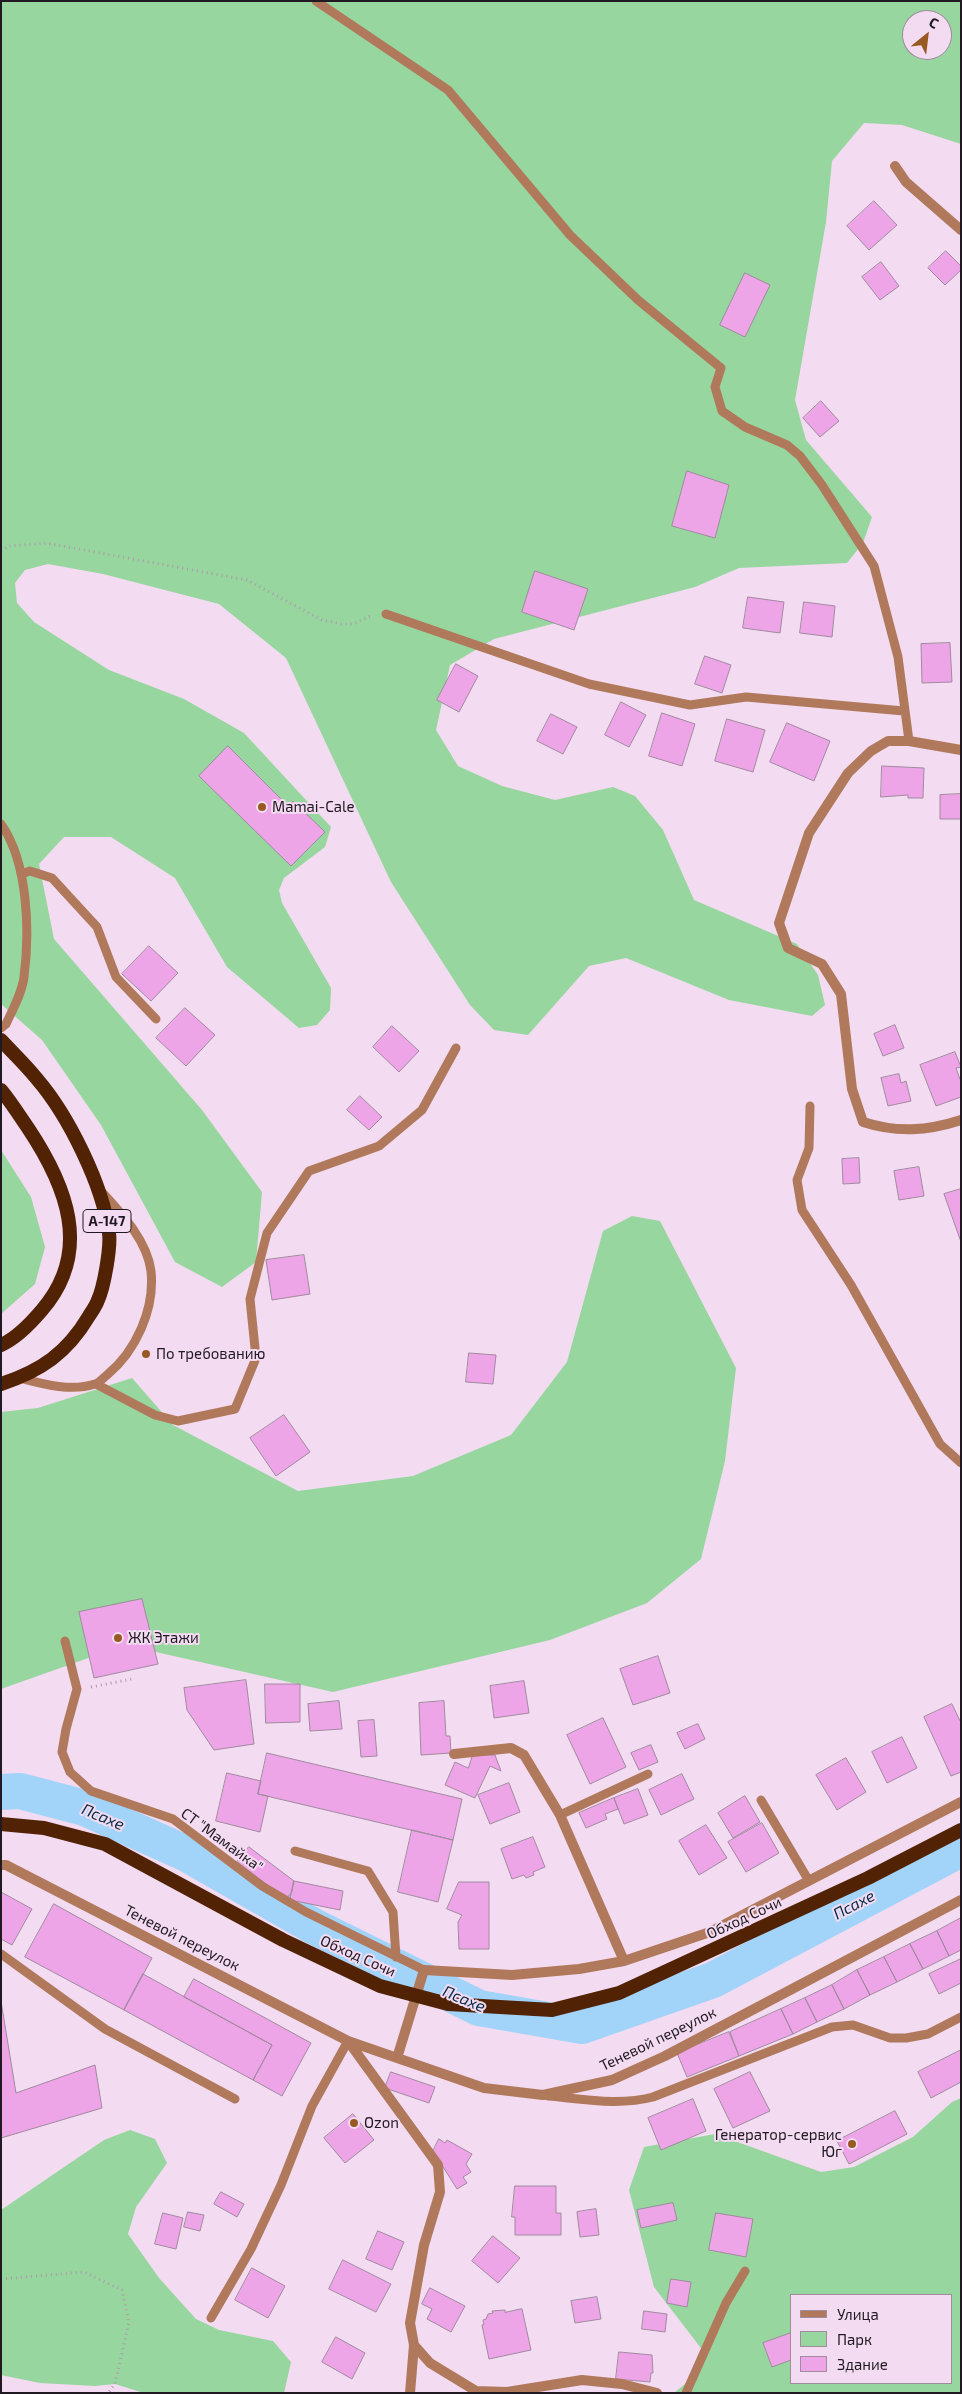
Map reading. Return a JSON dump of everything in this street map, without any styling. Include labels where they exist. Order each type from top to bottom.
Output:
[{"type":"highway","name":"А-147","points":[[1,1040],[43,1088],[72,1131],[104,1206],[110,1235],[99,1300],[78,1334],[53,1360],[20,1378],[1,1384]]},
{"type":"highway","name":"А-147","points":[[1,1090],[46,1155],[59,1182],[71,1227],[70,1252],[66,1268],[52,1299],[30,1324],[1,1345]]},
{"type":"highway","name":"Обход Сочи","points":[[1,1824],[44,1828],[105,1844],[283,1940],[380,1986],[448,2004],[552,2010],[620,1993],[868,1878],[961,1830]]},
{"type":"street","points":[[895,166],[906,182],[961,230]]},
{"type":"street","points":[[961,750],[909,741],[888,741],[871,751],[848,773],[809,833],[779,923],[788,948],[822,964],[841,994],[852,1089],[863,1122],[888,1130],[938,1127],[961,1120]]},
{"type":"street","points":[[454,1754],[511,1748],[524,1755],[560,1815],[624,1961]]},
{"type":"street","points":[[397,2058],[424,1970],[512,1975],[579,1969],[624,1961],[710,1932],[961,1802]]},
{"type":"street","name":"Теневой переулок","points":[[1,1865],[6,1865],[348,2041],[484,2088],[543,2095],[612,2080],[665,2056],[961,1900]]},
{"type":"street","name":"Теневой переулок","points":[[348,2041],[438,2165],[440,2192],[424,2245],[410,2322],[414,2345],[410,2393]]},
{"type":"street","points":[[414,2345],[430,2363],[476,2391],[507,2392],[582,2380],[622,2384],[657,2393]]},
{"type":"lane","points":[[316,1],[448,90],[570,235],[638,300],[721,368],[715,387],[722,411],[745,426],[787,445],[800,456],[822,485],[874,566],[898,657],[909,741]]},
{"type":"lane","points":[[386,614],[589,684],[690,705],[746,697],[904,711]]},
{"type":"lane","points":[[1,824],[9,835],[20,861],[26,924],[24,978],[10,1015],[1,1028]]},
{"type":"lane","points":[[21,874],[30,871],[52,878],[97,928],[116,976],[156,1019]]},
{"type":"lane","points":[[96,1384],[155,1415],[178,1422],[235,1410],[256,1358],[250,1299],[267,1233],[309,1171],[379,1146],[422,1110],[456,1048]]},
{"type":"lane","points":[[810,1106],[809,1148],[797,1180],[802,1210],[851,1285],[931,1430],[940,1444],[961,1463]]},
{"type":"lane","points":[[20,1378],[72,1388],[96,1384],[114,1370],[138,1335],[151,1297],[151,1270],[141,1242],[122,1214],[96,1185]]},
{"type":"lane","name":"СТ \"Мамайка\"","points":[[65,1641],[77,1689],[66,1728],[62,1752],[70,1772],[91,1791],[173,1819],[262,1886],[306,1912],[424,1970]]},
{"type":"lane","points":[[560,1815],[648,1774]]},
{"type":"lane","points":[[761,1800],[809,1881]]},
{"type":"lane","points":[[296,1851],[368,1872],[393,1912],[396,1957]]},
{"type":"lane","points":[[1,1954],[105,2029],[235,2100]]},
{"type":"lane","points":[[543,2095],[634,2102],[653,2097],[832,2027],[853,2025],[890,2038],[906,2038],[928,2034],[961,2017]]},
{"type":"lane","points":[[212,2318],[251,2249],[281,2185],[312,2106],[348,2041]]},
{"type":"lane","points":[[686,2393],[726,2303],[745,2271]]},
{"type":"path","points":[[1,551],[10,546],[46,543],[247,580],[267,588],[322,620],[341,624],[354,624],[370,615],[386,614]]},
{"type":"path","points":[[77,1689],[132,1679]]},
{"type":"path","points":[[1,2279],[84,2272],[122,2290],[129,2322],[115,2384],[108,2393]]},
{"type":"green space","points":[[1,1],[961,1],[961,144],[902,125],[864,123],[832,161],[826,222],[795,400],[806,440],[872,517],[863,543],[847,563],[739,568],[695,587],[494,639],[450,665],[436,730],[458,766],[502,786],[555,800],[613,787],[635,796],[663,830],[694,900],[797,944],[818,975],[825,1005],[812,1016],[729,1000],[626,958],[589,966],[528,1035],[494,1030],[470,1005],[391,882],[286,658],[219,604],[103,574],[48,564],[25,570],[15,583],[17,603],[34,622],[109,670],[184,699],[244,733],[331,827],[325,847],[284,878],[279,890],[282,903],[331,988],[330,1010],[317,1025],[299,1028],[227,967],[175,878],[111,837],[64,837],[39,864],[54,939],[202,1110],[262,1192],[256,1262],[222,1287],[175,1262],[101,1125],[42,1040],[1,1004]]},
{"type":"green space","points":[[1,1150],[31,1197],[45,1247],[35,1284],[1,1314]]},
{"type":"green space","points":[[632,1216],[660,1221],[736,1368],[725,1461],[701,1559],[647,1603],[550,1640],[333,1692],[125,1645],[1,1689],[1,1412],[38,1408],[132,1378],[173,1425],[298,1491],[413,1476],[511,1435],[567,1362],[603,1231]]},
{"type":"green space","points":[[961,2098],[961,2393],[674,2393],[685,2384],[707,2356],[654,2287],[629,2190],[644,2147],[715,2134],[821,2172],[854,2167],[913,2137],[952,2102]]},
{"type":"green space","points":[[130,2130],[155,2139],[167,2163],[136,2207],[128,2234],[159,2278],[196,2319],[219,2330],[273,2341],[291,2362],[284,2393],[144,2393],[115,2384],[95,2386],[40,2383],[1,2375],[1,2210],[104,2140]]},
{"type":"building","points":[[874,201],[897,225],[869,250],[847,226]]},
{"type":"building","points":[[946,251],[961,266],[961,270],[945,285],[928,268]]},
{"type":"building","points":[[881,262],[899,286],[880,300],[862,277]]},
{"type":"building","points":[[745,273],[770,285],[745,337],[720,325]]},
{"type":"building","points":[[821,401],[839,421],[820,437],[803,418]]},
{"type":"building","points":[[687,471],[729,485],[715,538],[672,526]]},
{"type":"building","points":[[535,571],[588,589],[574,630],[522,612]]},
{"type":"building","points":[[748,597],[784,602],[780,633],[743,628]]},
{"type":"building","points":[[804,602],[835,606],[832,637],[800,633]]},
{"type":"building","points":[[950,643],[952,682],[922,683],[921,644]]},
{"type":"building","points":[[705,656],[731,665],[722,693],[695,684]]},
{"type":"building","points":[[456,664],[478,676],[459,712],[437,700]]},
{"type":"building","points":[[621,702],[646,715],[629,747],[605,735]]},
{"type":"building","points":[[662,713],[695,724],[682,766],[649,756]]},
{"type":"building","points":[[551,714],[577,727],[563,754],[537,741]]},
{"type":"building","points":[[727,719],[765,730],[753,772],[715,761]]},
{"type":"building","points":[[787,723],[830,741],[814,781],[770,762]]},
{"type":"building","points":[[228,746],[288,806],[293,801],[325,832],[291,866],[199,776]]},
{"type":"building","points":[[882,766],[924,768],[923,798],[908,798],[908,795],[881,797]]},
{"type":"building","points":[[961,794],[961,819],[940,819],[940,795]]},
{"type":"building","points":[[149,946],[178,973],[151,1001],[122,974]]},
{"type":"building","points":[[185,1008],[215,1035],[186,1066],[156,1038]]},
{"type":"building","points":[[895,1025],[904,1048],[883,1056],[874,1034]]},
{"type":"building","points":[[392,1026],[419,1051],[399,1072],[373,1047]]},
{"type":"building","points":[[955,1052],[961,1067],[956,1068],[961,1082],[961,1097],[936,1106],[920,1065]]},
{"type":"building","points":[[899,1074],[901,1083],[906,1081],[911,1101],[888,1106],[881,1078]]},
{"type":"building","points":[[360,1096],[382,1117],[369,1130],[347,1110]]},
{"type":"building","points":[[859,1158],[860,1183],[843,1184],[842,1159]]},
{"type":"building","points":[[919,1167],[924,1196],[899,1200],[894,1171]]},
{"type":"building","points":[[961,1189],[961,1242],[944,1194]]},
{"type":"building","points":[[304,1255],[310,1294],[272,1300],[266,1260]]},
{"type":"building","points":[[469,1353],[496,1355],[493,1384],[466,1382]]},
{"type":"building","points":[[284,1415],[310,1452],[276,1476],[250,1438]]},
{"type":"building","name":"ЖК Этажи","points":[[142,1599],[158,1664],[94,1678],[79,1612]]},
{"type":"building","points":[[658,1656],[670,1693],[633,1705],[620,1669]]},
{"type":"building","points":[[246,1680],[254,1744],[214,1750],[187,1710],[184,1688]]},
{"type":"building","points":[[524,1681],[529,1713],[494,1718],[490,1686]]},
{"type":"building","points":[[265,1684],[300,1684],[300,1722],[266,1723]]},
{"type":"building","points":[[339,1701],[342,1729],[310,1731],[308,1704]]},
{"type":"building","points":[[444,1701],[446,1736],[450,1736],[451,1753],[421,1755],[419,1703]]},
{"type":"building","points":[[952,1704],[961,1723],[961,1772],[951,1776],[924,1717]]},
{"type":"building","points":[[603,1718],[626,1767],[590,1784],[567,1735]]},
{"type":"building","points":[[374,1720],[377,1756],[361,1757],[358,1721]]},
{"type":"building","points":[[698,1724],[705,1739],[685,1749],[677,1733]]},
{"type":"building","points":[[902,1737],[917,1768],[887,1783],[872,1752]]},
{"type":"building","points":[[651,1745],[658,1762],[639,1770],[631,1753]]},
{"type":"building","points":[[267,1753],[462,1799],[453,1840],[258,1794]]},
{"type":"building","points":[[473,1755],[495,1755],[501,1771],[490,1766],[475,1798],[445,1785],[455,1762],[468,1768]]},
{"type":"building","points":[[846,1758],[866,1792],[837,1810],[816,1775]]},
{"type":"building","points":[[227,1773],[261,1781],[258,1794],[268,1796],[260,1832],[216,1821]]},
{"type":"building","points":[[682,1774],[694,1799],[661,1815],[649,1790]]},
{"type":"building","points":[[509,1783],[520,1812],[490,1824],[478,1795]]},
{"type":"building","points":[[638,1789],[648,1815],[624,1824],[614,1798]]},
{"type":"building","points":[[745,1796],[760,1822],[733,1838],[718,1813]]},
{"type":"building","points":[[614,1798],[618,1809],[605,1814],[607,1819],[586,1828],[579,1813]]},
{"type":"building","points":[[762,1823],[779,1853],[746,1872],[728,1842]]},
{"type":"building","points":[[706,1825],[727,1858],[699,1875],[679,1841]]},
{"type":"building","points":[[412,1830],[453,1840],[438,1902],[398,1892]]},
{"type":"building","points":[[533,1837],[545,1867],[533,1872],[534,1875],[526,1878],[524,1875],[512,1879],[501,1849]]},
{"type":"building","points":[[249,1847],[294,1881],[292,1892],[286,1899],[237,1862]]},
{"type":"building","points":[[294,1881],[343,1891],[340,1910],[290,1900]]},
{"type":"building","points":[[459,1882],[489,1882],[489,1949],[459,1949],[458,1922],[462,1915],[447,1909]]},
{"type":"building","points":[[1,1892],[32,1909],[12,1945],[1,1939]]},
{"type":"building","points":[[54,1904],[152,1958],[124,2010],[25,1957]]},
{"type":"building","points":[[961,1918],[961,1950],[949,1956],[937,1931]]},
{"type":"building","points":[[937,1931],[949,1956],[923,1969],[910,1944]]},
{"type":"building","points":[[910,1944],[923,1969],[897,1982],[884,1957]]},
{"type":"building","points":[[884,1957],[897,1982],[870,1995],[857,1970]]},
{"type":"building","points":[[961,1959],[961,1983],[939,1994],[929,1974]]},
{"type":"building","points":[[857,1970],[870,1995],[844,2009],[832,1985]]},
{"type":"building","points":[[143,1974],[272,2045],[253,2080],[124,2010]]},
{"type":"building","points":[[194,1979],[311,2043],[282,2096],[253,2080],[272,2045],[184,1997]]},
{"type":"building","points":[[832,1985],[844,2009],[817,2022],[805,1998]]},
{"type":"building","points":[[805,1998],[817,2022],[793,2034],[781,2009]]},
{"type":"building","points":[[1,2001],[16,2093],[95,2065],[102,2108],[1,2138]]},
{"type":"building","points":[[781,2009],[793,2034],[739,2056],[730,2032]]},
{"type":"building","points":[[729,2032],[739,2056],[687,2077],[677,2053]]},
{"type":"building","points":[[961,2050],[961,2082],[931,2098],[918,2072]]},
{"type":"building","points":[[391,2072],[435,2087],[429,2103],[385,2088]]},
{"type":"building","points":[[750,2072],[770,2111],[733,2128],[714,2089]]},
{"type":"building","points":[[693,2099],[706,2131],[661,2150],[648,2118]]},
{"type":"building","points":[[895,2111],[907,2134],[849,2164],[837,2141]]},
{"type":"building","points":[[353,2114],[374,2140],[345,2163],[324,2138]]},
{"type":"building","points":[[439,2139],[445,2143],[447,2140],[472,2154],[466,2164],[471,2172],[463,2177],[467,2183],[457,2189],[433,2151]]},
{"type":"building","points":[[515,2186],[556,2186],[556,2213],[561,2213],[561,2235],[515,2235],[515,2217],[512,2217]]},
{"type":"building","points":[[221,2192],[244,2204],[237,2217],[214,2204]]},
{"type":"building","points":[[673,2203],[677,2220],[641,2228],[637,2210]]},
{"type":"building","points":[[596,2209],[599,2235],[580,2237],[577,2212]]},
{"type":"building","points":[[188,2212],[204,2215],[200,2231],[184,2227]]},
{"type":"building","points":[[163,2213],[183,2218],[176,2249],[155,2244]]},
{"type":"building","points":[[716,2213],[753,2219],[746,2257],[709,2250]]},
{"type":"building","points":[[378,2231],[404,2242],[392,2270],[366,2259]]},
{"type":"building","points":[[493,2236],[520,2258],[498,2283],[472,2261]]},
{"type":"building","points":[[343,2260],[391,2284],[376,2312],[329,2289]]},
{"type":"building","points":[[252,2268],[285,2286],[268,2318],[235,2300]]},
{"type":"building","points":[[671,2279],[691,2282],[687,2307],[667,2303]]},
{"type":"building","points":[[430,2288],[465,2306],[451,2332],[427,2319],[432,2309],[422,2304]]},
{"type":"building","points":[[597,2297],[601,2319],[575,2323],[571,2301]]},
{"type":"building","points":[[522,2309],[531,2350],[489,2359],[482,2325],[484,2324],[483,2320],[486,2319],[488,2314],[493,2313],[492,2311],[505,2310],[505,2312]]},
{"type":"building","points":[[644,2311],[667,2314],[665,2332],[642,2329]]},
{"type":"building","points":[[790,2333],[790,2360],[772,2367],[763,2343]]},
{"type":"building","points":[[336,2337],[365,2353],[352,2379],[322,2362]]},
{"type":"building","points":[[619,2352],[652,2355],[653,2373],[651,2373],[650,2382],[616,2379]]},
{"type":"waterway","name":"Псахе","points":[[1,1792],[20,1791],[85,1808],[187,1854],[315,1927],[479,2008],[582,2026],[713,1980],[961,1849]]},
{"type":"place","name":"Mamai-Cale","points":[[262,807]]},
{"type":"place","name":"По требованию","points":[[146,1354]]},
{"type":"place","name":"ЖК Этажи","points":[[118,1638]]},
{"type":"place","name":"Ozon","points":[[354,2123]]},
{"type":"place","name":"Генератор-сервис Юг","points":[[852,2144]]}]
